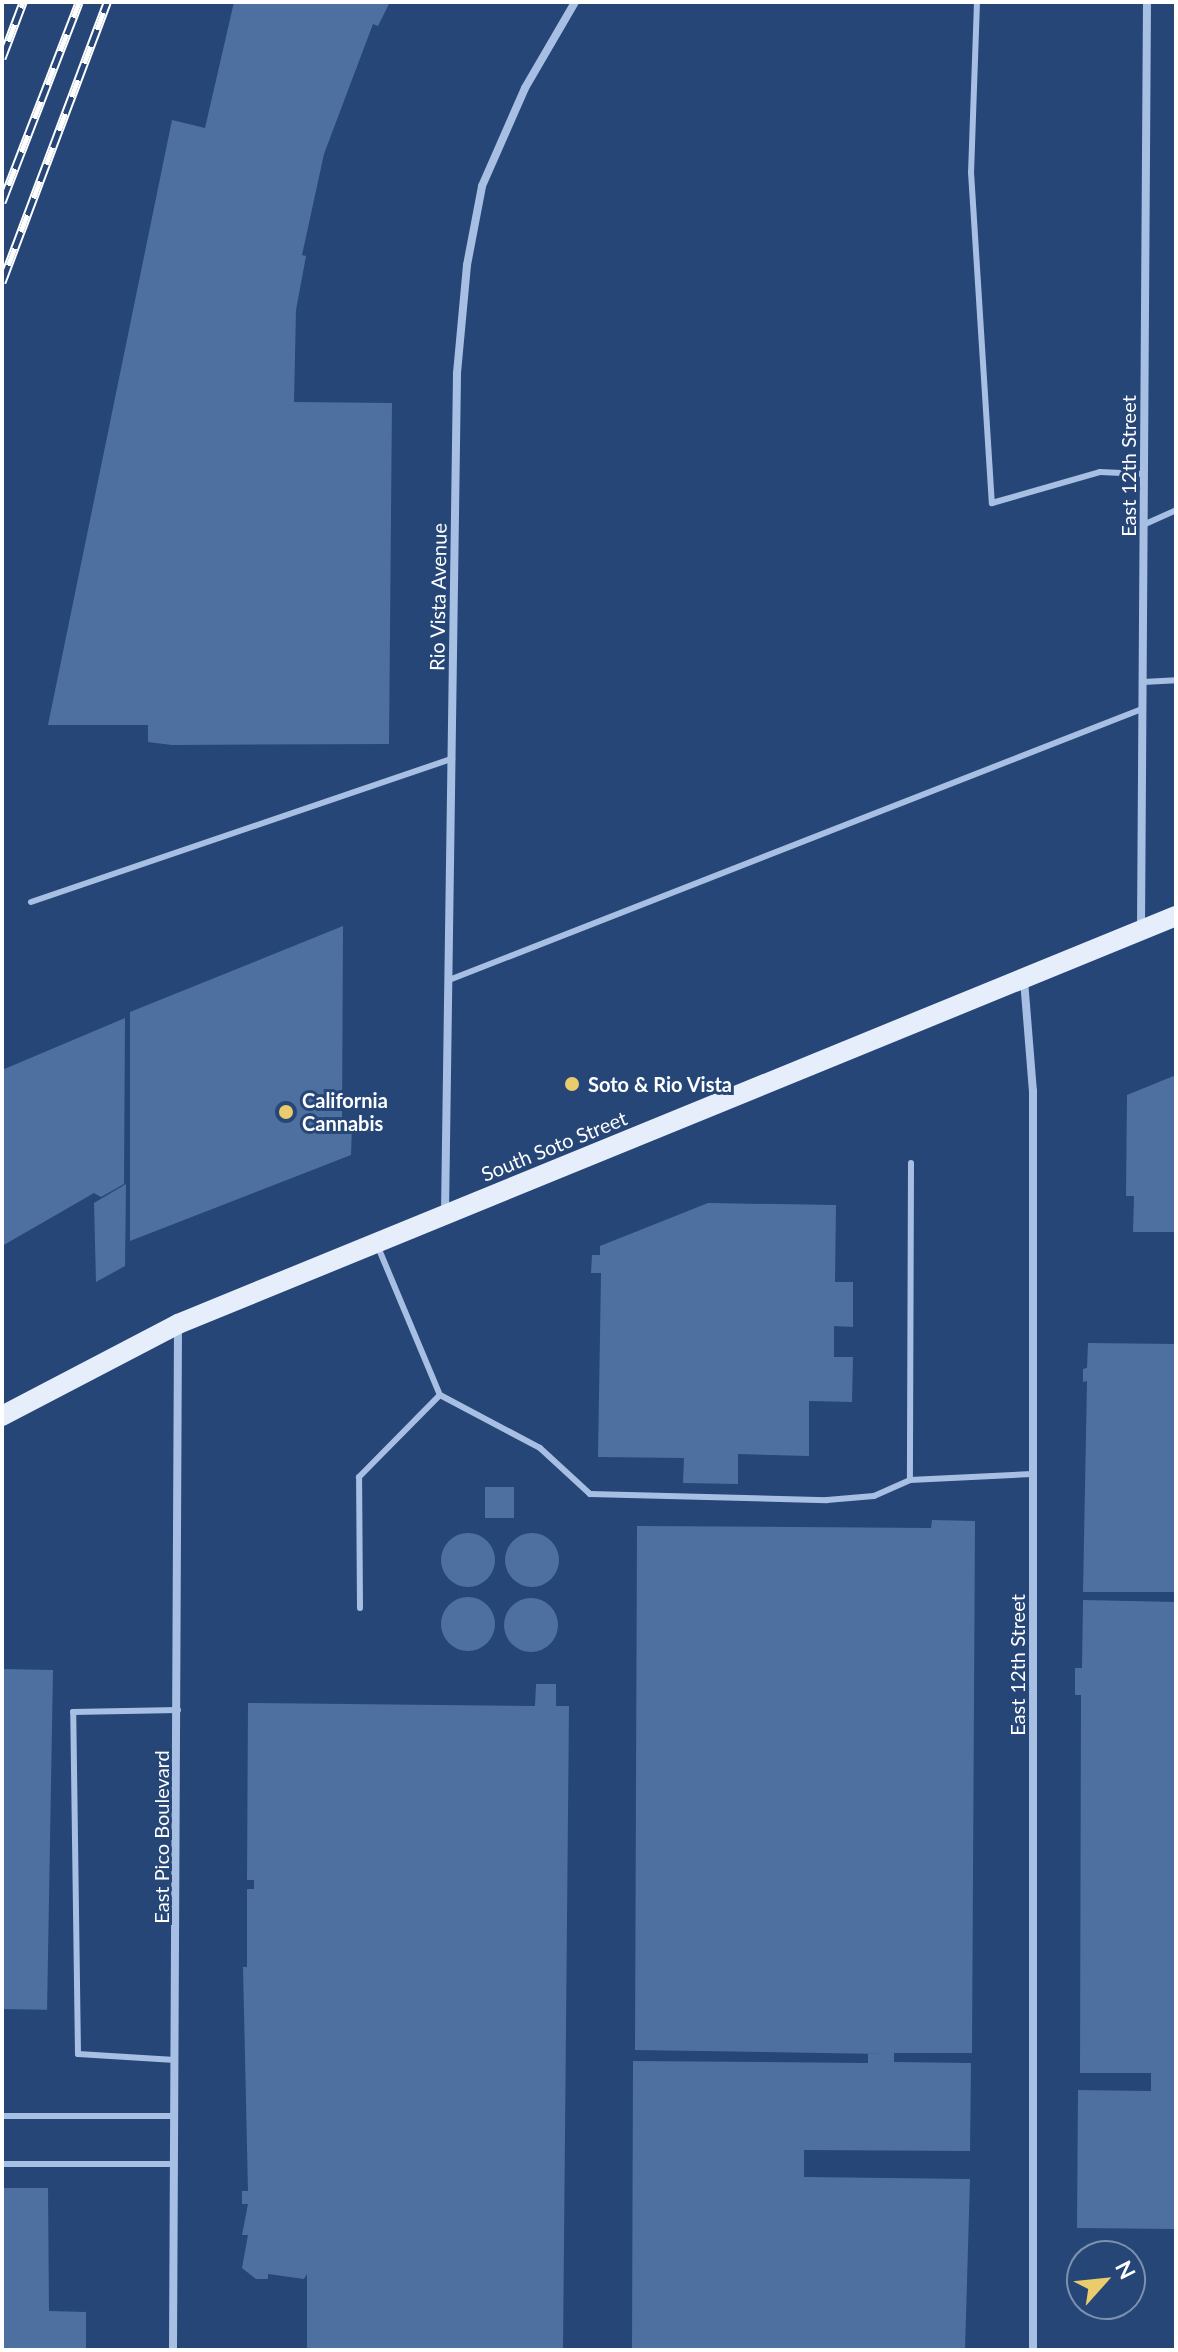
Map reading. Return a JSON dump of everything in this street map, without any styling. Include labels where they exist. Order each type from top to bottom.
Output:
[{"type":"main road","name":"South Soto Street","points":[[2,1416],[178,1324],[1176,916]]},
{"type":"street","name":"Rio Vista Avenue","points":[[445,1216],[457,373],[467,265],[482,186],[525,88],[575,2]]},
{"type":"street","name":"East 12th Street","points":[[1141,931],[1147,2]]},
{"type":"street","name":"East 12th Street","points":[[1024,979],[1033,1091],[1033,2350]]},
{"type":"street","name":"East Pico Boulevard","points":[[173,2350],[178,1324]]},
{"type":"lane","points":[[977,2],[971,172],[992,503],[1100,472],[1144,474]]},
{"type":"lane","points":[[1143,525],[1176,510]]},
{"type":"lane","points":[[1143,682],[1176,680]]},
{"type":"lane","points":[[449,980],[1142,709]]},
{"type":"lane","points":[[31,902],[452,759]]},
{"type":"lane","points":[[910,1480],[911,1163]]},
{"type":"lane","points":[[377,1244],[440,1395],[540,1448],[590,1494],[827,1500],[874,1496],[910,1480],[1032,1474]]},
{"type":"lane","points":[[360,1608],[359,1477],[440,1395]]},
{"type":"lane","points":[[176,2060],[78,2054],[73,1712],[178,1710]]},
{"type":"lane","points":[[2,2116],[175,2116]]},
{"type":"lane","points":[[2,2164],[174,2164]]},
{"type":"building","points":[[234,2],[390,2],[378,26],[373,24],[324,154],[302,255],[306,256],[296,310],[294,402],[392,403],[389,744],[172,745],[148,742],[148,725],[48,725],[172,120],[205,128]]},
{"type":"building","points":[[343,926],[342,1125],[352,1125],[351,1155],[130,1241],[130,1012]]},
{"type":"building","points":[[125,1018],[124,1184],[101,1197],[94,1193],[2,1246],[2,1070]]},
{"type":"building","points":[[1176,1075],[1176,1232],[1133,1232],[1134,1196],[1126,1196],[1127,1095]]},
{"type":"building","points":[[126,1184],[125,1266],[96,1282],[94,1203]]},
{"type":"building","points":[[708,1203],[836,1205],[835,1282],[853,1282],[853,1327],[834,1326],[834,1357],[853,1357],[852,1402],[809,1401],[809,1456],[738,1454],[738,1484],[683,1483],[684,1458],[598,1457],[601,1273],[591,1273],[592,1255],[600,1255],[600,1246]]},
{"type":"building","points":[[1088,1343],[1176,1344],[1176,1592],[1083,1592],[1087,1381],[1083,1382],[1083,1369],[1087,1368]]},
{"type":"building","points":[[485,1487],[514,1487],[514,1518],[485,1518]]},
{"type":"building","points":[[932,1520],[975,1521],[972,2053],[894,2053],[894,2062],[971,2063],[970,2151],[804,2150],[804,2177],[970,2179],[965,2350],[632,2350],[633,2061],[868,2063],[868,2054],[883,2054],[635,2050],[637,1526],[931,1528]]},
{"type":"building","points":[[468,1533],[487,1541],[495,1560],[487,1579],[468,1587],[449,1579],[441,1560],[449,1541]]},
{"type":"building","points":[[532,1533],[551,1541],[559,1560],[551,1579],[532,1587],[513,1579],[505,1560],[513,1541]]},
{"type":"building","points":[[468,1597],[487,1605],[495,1624],[487,1643],[468,1651],[449,1643],[441,1624],[449,1605]]},
{"type":"building","points":[[531,1598],[550,1606],[558,1625],[550,1644],[531,1652],[512,1644],[504,1625],[512,1606]]},
{"type":"building","points":[[1083,1600],[1176,1602],[1176,2229],[1077,2228],[1078,2090],[1151,2091],[1151,2073],[1080,2073],[1081,1695],[1075,1695],[1075,1668],[1082,1668]]},
{"type":"building","points":[[2,1669],[53,1670],[47,2010],[2,2009]]},
{"type":"building","points":[[536,1684],[556,1684],[556,1706],[569,1706],[563,2350],[307,2350],[307,2274],[304,2279],[268,2274],[268,2279],[256,2279],[242,2268],[248,2235],[242,2235],[248,2204],[242,2204],[242,2191],[248,2191],[243,1967],[247,1967],[247,1889],[254,1889],[254,1880],[247,1880],[248,1703],[535,1706]]},
{"type":"building","points":[[2,2188],[48,2188],[49,2311],[86,2312],[86,2350],[2,2350]]},
{"type":"railway","points":[[2,58],[23,2]]},
{"type":"railway","points":[[2,202],[79,2]]},
{"type":"railway","points":[[2,282],[107,2]]},
{"type":"place","name":"Soto & Rio Vista","points":[[572,1084]]},
{"type":"place","name":"California Cannabis","points":[[286,1112]]}]
